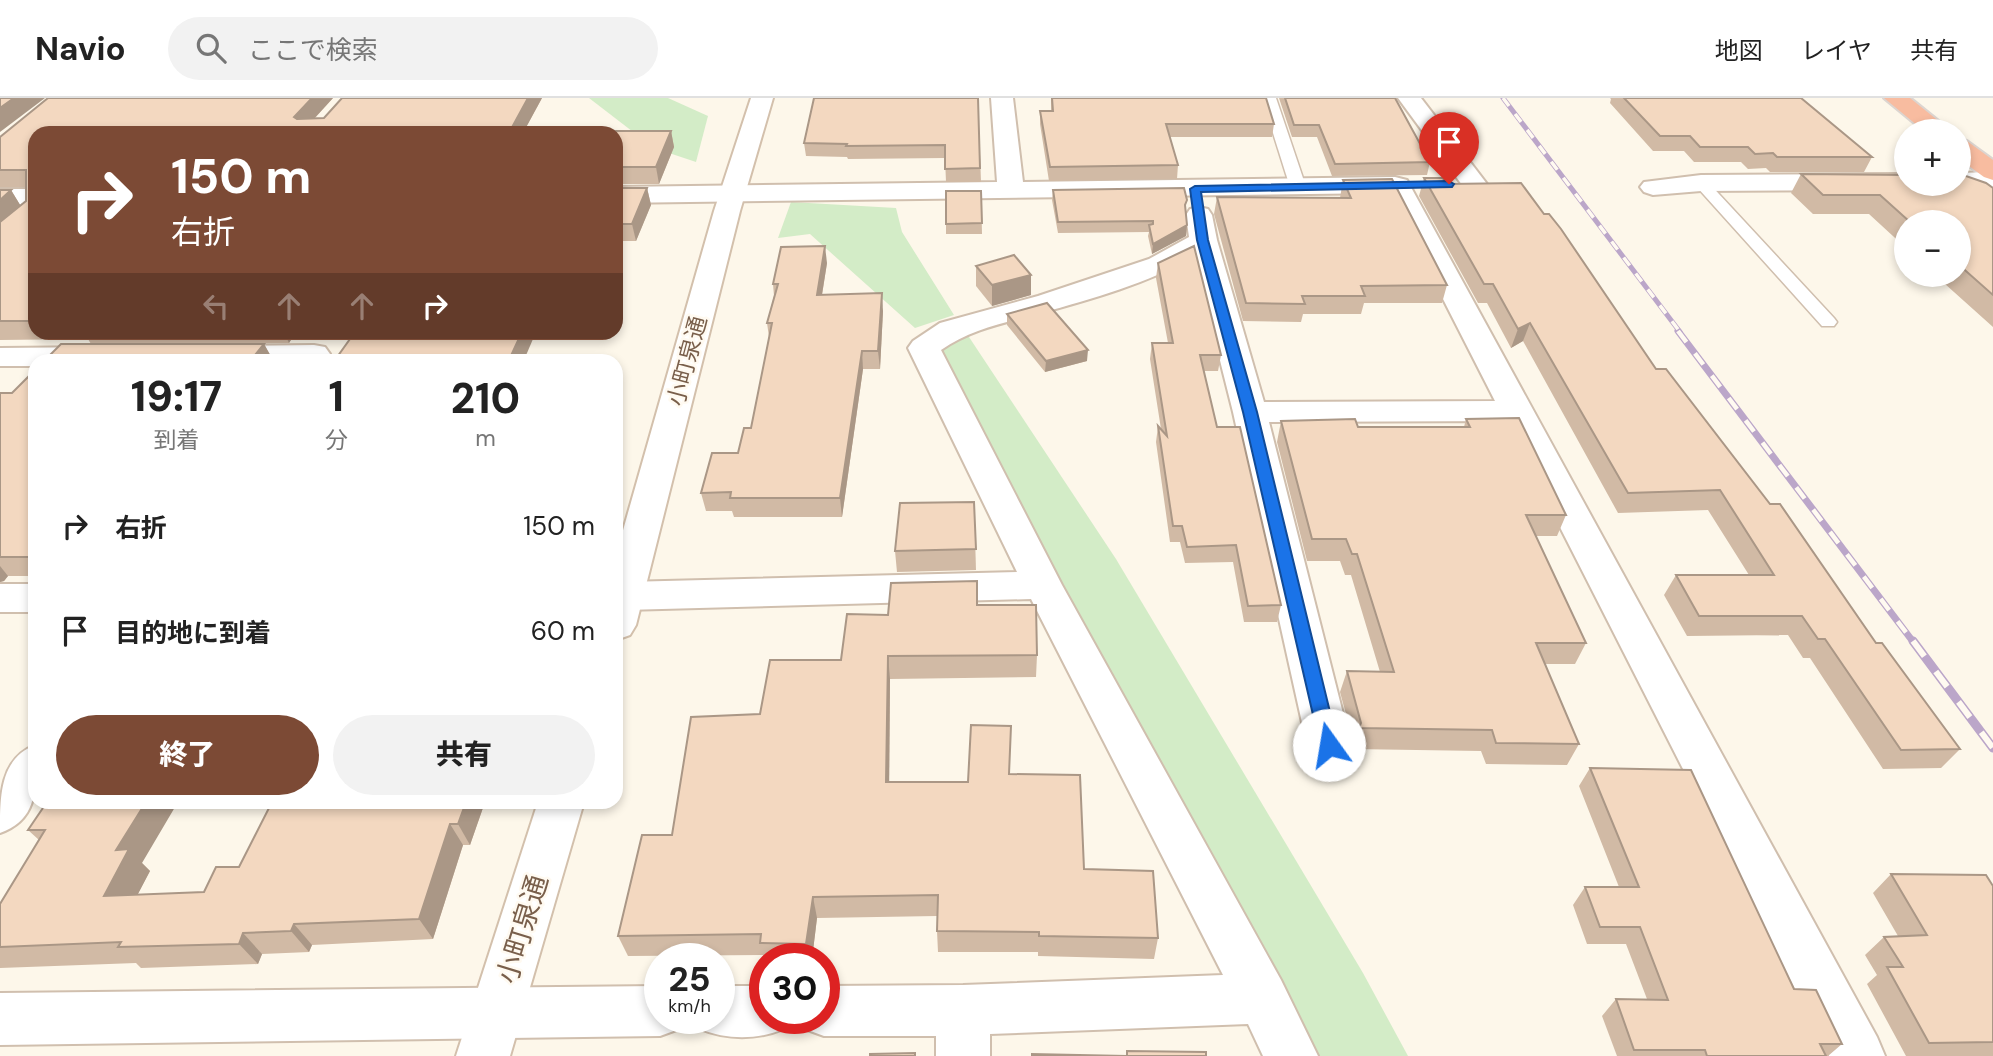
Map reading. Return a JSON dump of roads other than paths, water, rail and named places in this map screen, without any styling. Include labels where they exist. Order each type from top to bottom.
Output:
[{"type":"highway","points":[[1895,98],[1923,119]]},
{"type":"highway","points":[[1971,156],[1990,170]]},
{"type":"street","name":"小町泉通","points":[[623,600],[732,195],[762,98]]},
{"type":"street","points":[[1002,98],[1011,192]]},
{"type":"street","points":[[623,195],[1474,184],[1409,98]]},
{"type":"street","points":[[1971,177],[1990,170]]},
{"type":"street","points":[[1653,187],[1701,183],[1894,182]]},
{"type":"street","points":[[1423,185],[1517,411],[1857,1056]]},
{"type":"street","points":[[1195,189],[1203,240],[1250,412],[1329,745]]},
{"type":"street","points":[[0,197],[28,206]]},
{"type":"street","points":[[1203,240],[1159,265],[1048,302],[951,329],[924,348],[1043,585],[1263,998],[1291,1056]]},
{"type":"street","points":[[212,354],[318,349]]},
{"type":"street","points":[[0,357],[28,357]]},
{"type":"street","points":[[1250,412],[1517,411]]},
{"type":"street","points":[[623,611],[1043,585]]},
{"type":"street","points":[[0,598],[28,598]]},
{"type":"street","points":[[0,813],[28,773]]},
{"type":"street","name":"小町泉通","points":[[489,1034],[559,809]]},
{"type":"street","points":[[840,1014],[963,1033],[1263,998]]},
{"type":"street","points":[[0,1018],[489,1034],[644,1013]]},
{"type":"lane","points":[[1269,98],[1298,187]]},
{"type":"lane","points":[[1701,183],[1828,322]]},
{"type":"railway","points":[[1503,98],[1680,332]]},
{"type":"railway","points":[[1678,331],[1914,643]]},
{"type":"railway","points":[[1913,641],[1993,748]]}]
